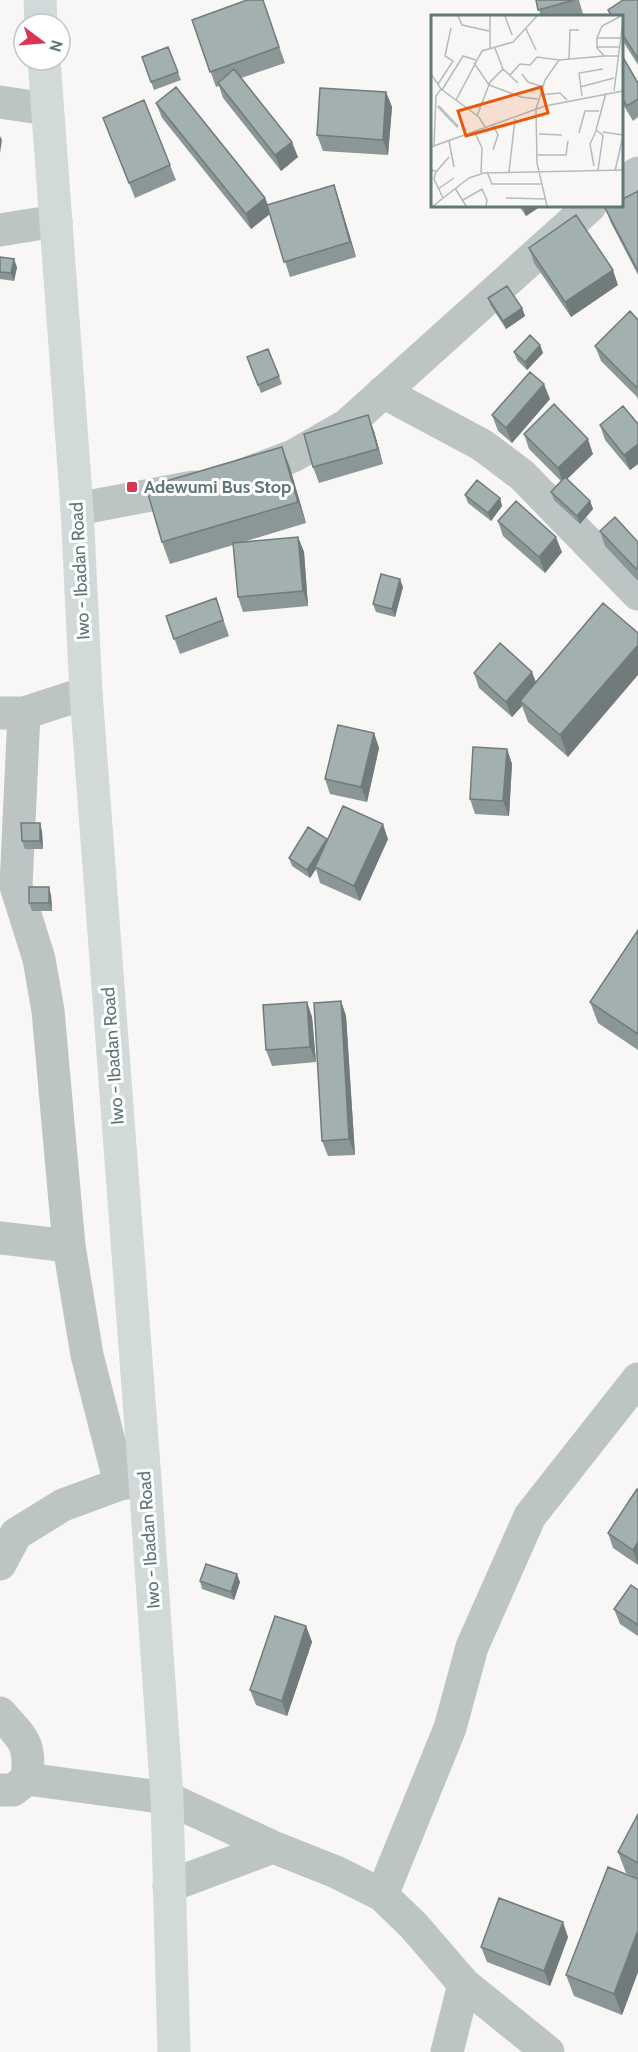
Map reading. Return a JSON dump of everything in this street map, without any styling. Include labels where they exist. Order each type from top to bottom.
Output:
[{"type":"main road","name":"Iwo - Ibadan Road","points":[[45,72],[77,509],[133,1482],[167,1798],[174,2052]]},
{"type":"street","points":[[0,102],[47,109]]},
{"type":"street","points":[[623,182],[638,173]]},
{"type":"street","points":[[77,509],[230,479],[282,460],[347,425],[589,207]]},
{"type":"street","points":[[0,230],[56,221]]},
{"type":"street","points":[[383,392],[482,445],[522,475],[638,594]]},
{"type":"street","points":[[0,1564],[16,1534],[63,1505],[133,1482],[87,1355],[69,1246],[48,1011],[39,959],[8,891],[12,713],[86,693]]},
{"type":"street","points":[[0,1238],[69,1246]]},
{"type":"street","points":[[382,1895],[450,1728],[472,1647],[530,1516],[638,1379]]},
{"type":"street","points":[[0,1713],[24,1739],[29,1759],[14,1784],[167,1798],[273,1847],[336,1872],[382,1895],[414,1926],[464,1984],[548,2052]]},
{"type":"street","points":[[170,1886],[273,1847]]},
{"type":"street","points":[[447,2052],[464,1984]]},
{"type":"building","points":[[247,0],[263,0],[279,47],[210,72],[192,20]]},
{"type":"building","points":[[536,0],[574,0],[538,10]]},
{"type":"building","points":[[623,0],[638,0],[638,59],[623,35],[623,15],[611,15],[608,10]]},
{"type":"building","points":[[168,47],[178,72],[151,82],[142,57]]},
{"type":"building","points":[[623,57],[638,83],[638,99],[627,106],[623,99]]},
{"type":"building","points":[[234,69],[292,142],[275,155],[218,83]]},
{"type":"building","points":[[176,87],[265,198],[246,214],[156,103]]},
{"type":"building","points":[[320,88],[386,92],[383,140],[317,135]]},
{"type":"building","points":[[144,100],[170,165],[129,183],[103,118]]},
{"type":"building","points":[[334,185],[350,242],[284,262],[267,205]]},
{"type":"building","points":[[638,191],[638,271],[605,208],[623,207],[623,199]]},
{"type":"building","points":[[576,215],[613,270],[565,302],[529,248]]},
{"type":"building","points":[[0,257],[14,259],[11,273],[0,272]]},
{"type":"building","points":[[507,286],[522,308],[503,321],[488,298]]},
{"type":"building","points":[[630,311],[638,320],[638,385],[636,387],[595,346]]},
{"type":"building","points":[[530,335],[540,345],[525,362],[514,352]]},
{"type":"building","points":[[268,349],[279,376],[258,385],[247,357]]},
{"type":"building","points":[[530,372],[544,384],[506,428],[492,415]]},
{"type":"building","points":[[554,404],[588,439],[558,468],[524,434]]},
{"type":"building","points":[[623,406],[638,424],[638,444],[624,455],[600,425]]},
{"type":"building","points":[[368,415],[378,449],[313,467],[304,434]]},
{"type":"building","points":[[282,447],[298,502],[162,542],[146,487]]},
{"type":"building","points":[[565,477],[590,501],[577,516],[551,492]]},
{"type":"building","points":[[477,480],[500,498],[488,513],[465,495]]},
{"type":"building","points":[[516,501],[556,537],[539,557],[498,521]]},
{"type":"building","points":[[615,517],[638,542],[638,567],[636,569],[600,531]]},
{"type":"building","points":[[298,537],[303,591],[238,597],[233,543]]},
{"type":"building","points":[[381,574],[400,579],[392,609],[373,604]]},
{"type":"building","points":[[216,598],[223,620],[174,639],[166,616]]},
{"type":"building","points":[[603,603],[638,633],[638,645],[560,735],[520,701]]},
{"type":"building","points":[[500,643],[532,672],[506,702],[474,673]]},
{"type":"building","points":[[338,725],[374,733],[361,787],[325,779]]},
{"type":"building","points":[[473,747],[507,749],[503,801],[470,799]]},
{"type":"building","points":[[343,806],[383,824],[354,886],[315,867]]},
{"type":"building","points":[[21,823],[40,823],[40,841],[22,841]]},
{"type":"building","points":[[308,827],[327,839],[307,870],[289,858]]},
{"type":"building","points":[[29,887],[49,887],[49,903],[29,903]]},
{"type":"building","points":[[638,930],[638,1034],[590,1002]]},
{"type":"building","points":[[341,1001],[349,1139],[322,1141],[314,1003]]},
{"type":"building","points":[[307,1002],[310,1047],[266,1050],[263,1005]]},
{"type":"building","points":[[637,1489],[638,1542],[633,1550],[608,1533]]},
{"type":"building","points":[[206,1564],[237,1574],[231,1592],[200,1581]]},
{"type":"building","points":[[631,1585],[638,1590],[638,1625],[614,1609]]},
{"type":"building","points":[[275,1616],[306,1626],[282,1701],[250,1690]]},
{"type":"building","points":[[638,1814],[638,1863],[618,1852]]},
{"type":"building","points":[[608,1867],[638,1879],[638,1930],[614,1994],[566,1975]]},
{"type":"building","points":[[499,1898],[563,1922],[544,1971],[481,1947]]},
{"type":"place","name":"Adewumi Bus Stop","points":[[132,487]]}]
